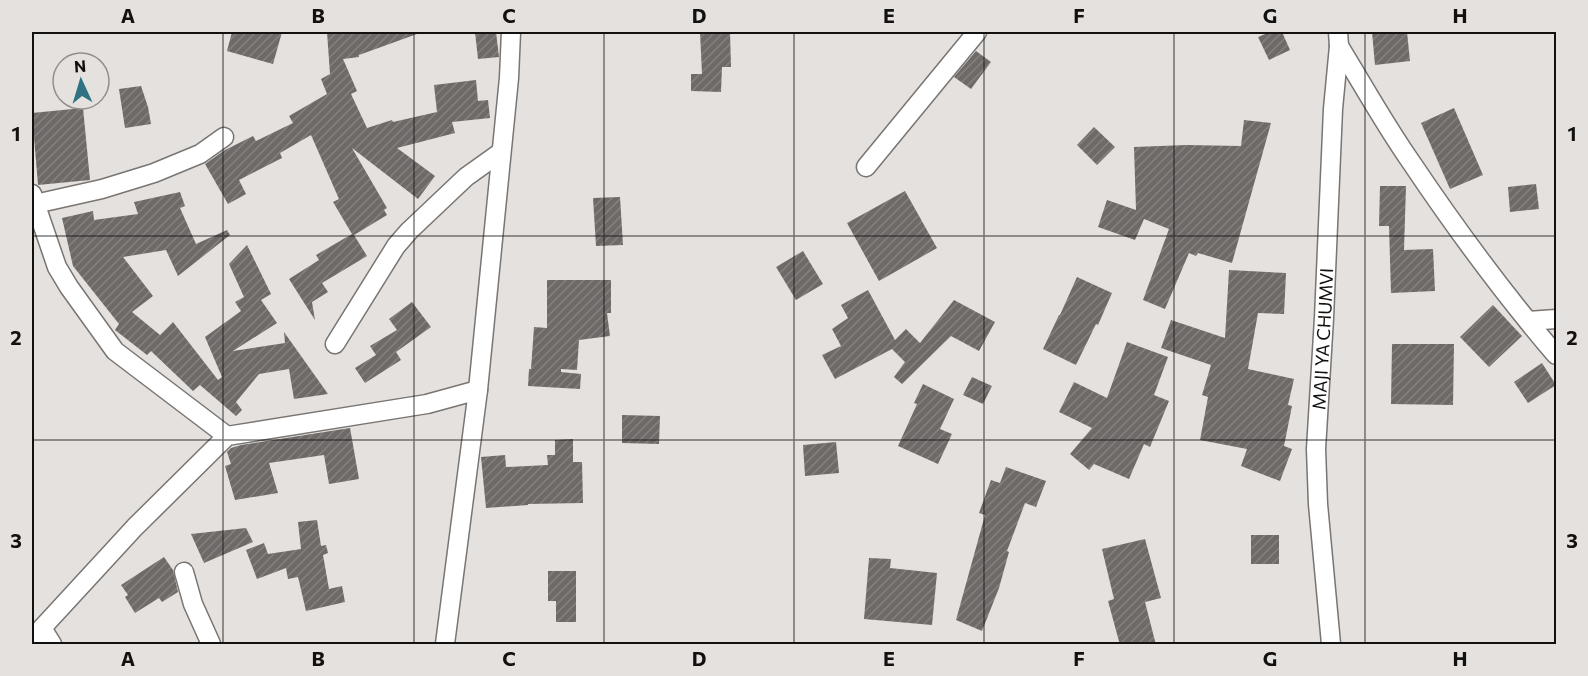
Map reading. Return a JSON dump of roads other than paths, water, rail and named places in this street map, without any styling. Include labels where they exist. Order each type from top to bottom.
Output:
[{"type":"street","points":[[445,645],[478,390],[509,78],[511,32]]},
{"type":"street","points":[[866,167],[977,32]]},
{"type":"street","points":[[1338,39],[1410,161],[1455,226],[1557,355]]},
{"type":"street","name":"MAJI YA CHUMVI","points":[[1331,645],[1318,504],[1316,449],[1338,39]]},
{"type":"street","points":[[224,137],[200,153],[154,173],[36,212],[57,267],[115,351],[227,436]]},
{"type":"street","points":[[335,344],[396,246],[466,177],[501,152]]},
{"type":"street","points":[[1528,321],[1557,320]]},
{"type":"street","points":[[32,645],[42,628],[135,527],[227,436],[427,404],[478,390]]},
{"type":"street","points":[[184,572],[193,604],[211,645]]},
{"type":"street","points":[[42,628],[52,645]]}]
